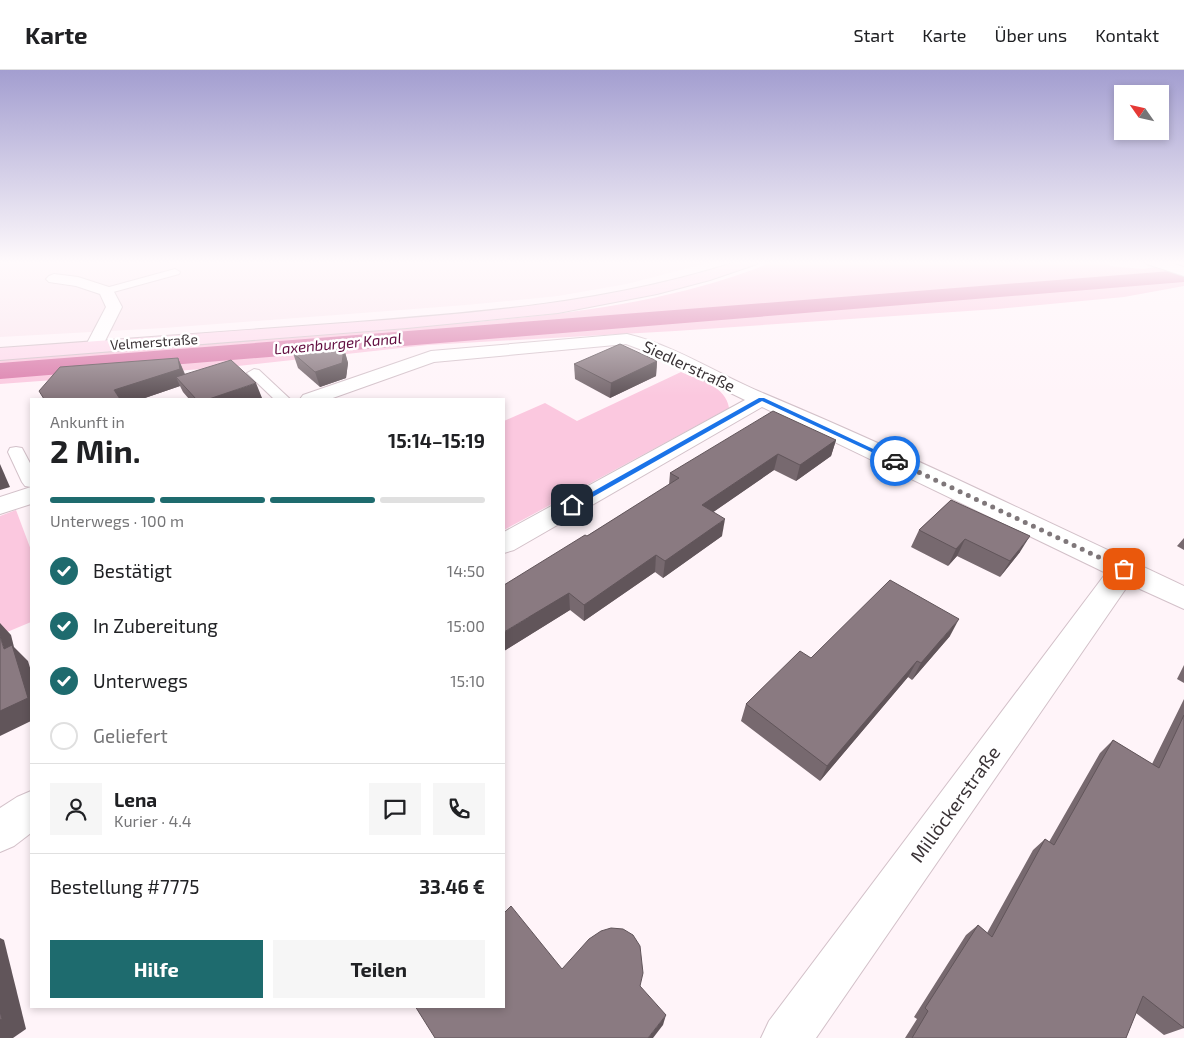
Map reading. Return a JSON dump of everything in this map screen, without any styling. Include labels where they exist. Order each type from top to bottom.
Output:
[{"type":"street","points":[[94,347],[114,306]]},
{"type":"street","name":"Velmerstraße","points":[[0,354],[417,322],[510,313],[554,306]]},
{"type":"street","name":"Siedlerstraße","points":[[313,398],[431,357],[567,343],[627,339],[648,346],[1184,598]]},
{"type":"street","points":[[505,543],[761,399]]},
{"type":"street","points":[[0,506],[30,495]]},
{"type":"street","name":"Millöckerstraße","points":[[786,1038],[1124,569]]},
{"type":"street","points":[[0,832],[30,811]]},
{"type":"lane","points":[[254,373],[282,398]]},
{"type":"lane","points":[[16,452],[30,480]]},
{"type":"shaded area","points":[[0,306],[451,306],[164,328],[0,337]]},
{"type":"shaded area","points":[[605,306],[1027,306],[675,331],[428,345],[229,367],[0,384],[0,360],[531,317]]},
{"type":"shaded area","points":[[681,372],[717,389],[727,400],[729,408],[505,529],[505,421],[545,403],[577,421]]},
{"type":"shaded area","points":[[16,510],[30,547],[30,622],[0,635],[0,516]]},
{"type":"building","points":[[620,344],[657,361],[611,383],[574,364]]},
{"type":"building","points":[[344,349],[342,363],[315,372],[293,353]]},
{"type":"building","points":[[178,358],[180,369],[114,390],[119,398],[43,398],[39,391],[60,367]]},
{"type":"building","points":[[231,360],[256,383],[212,398],[195,398],[176,377]]},
{"type":"building","points":[[773,411],[836,440],[800,465],[778,454],[702,505],[725,519],[665,561],[656,555],[584,605],[569,593],[505,631],[505,584],[679,478],[670,473]]},
{"type":"building","points":[[951,500],[1030,536],[1010,561],[965,539],[956,549],[919,530]]},
{"type":"building","points":[[890,580],[959,619],[921,663],[917,661],[827,766],[746,704],[800,651],[811,658]]},
{"type":"building","points":[[0,636],[4,649],[12,645],[28,698],[0,711]]},
{"type":"building","points":[[1184,715],[1184,1028],[1143,996],[1126,1038],[912,1038],[928,1011],[925,1008],[978,925],[992,937],[1045,839],[1054,845],[1113,740],[1159,768]]},
{"type":"building","points":[[511,906],[562,969],[589,939],[601,931],[611,928],[623,929],[633,935],[640,946],[643,973],[640,986],[666,1015],[648,1038],[435,1038],[416,1008],[505,1008],[505,912]]},
{"type":"waterway","name":"Laxenburger Kanal","points":[[0,371],[808,306]]},
{"type":"way so far","points":[[895,461],[1124,569]]},
{"type":"route","points":[[572,505],[761,399],[895,461]]}]
